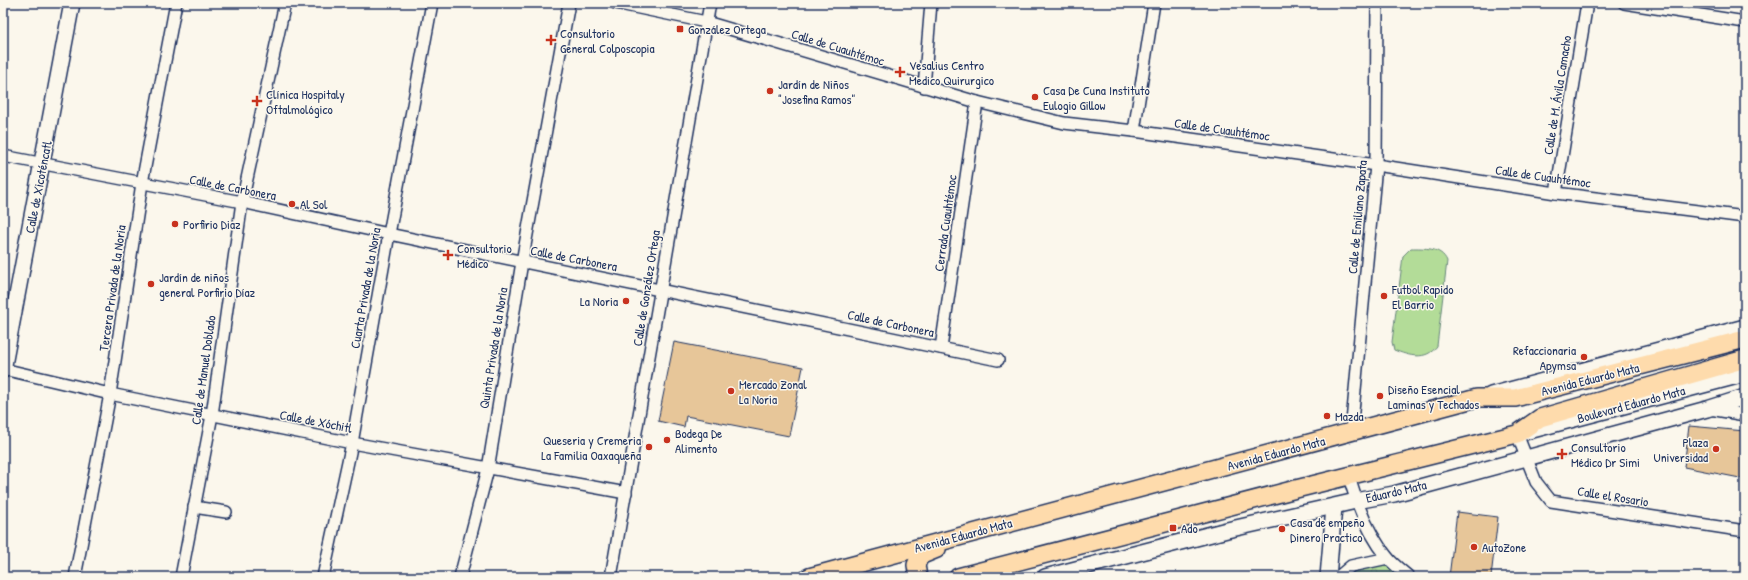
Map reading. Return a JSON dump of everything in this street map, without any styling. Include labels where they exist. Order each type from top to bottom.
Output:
[{"type":"main road","name":"Avenida Eduardo Mata","points":[[809,577],[1477,398],[1515,398],[1745,339]]},
{"type":"main road","name":"Avenida Eduardo Mata","points":[[958,577],[1517,434],[1540,418],[1745,359]]},
{"type":"main road","points":[[918,577],[916,565],[920,556],[933,550],[988,537],[1007,524]]},
{"type":"street","name":"Calle de Xicoténcatl","points":[[3,369],[72,3]]},
{"type":"street","name":"Tercera Privada de la Noria","points":[[75,577],[110,394],[142,183],[176,3]]},
{"type":"street","name":"Calle de Manuel Doblado","points":[[181,577],[212,414],[242,202],[285,3]]},
{"type":"street","name":"Cuarta Privada de la Noria","points":[[322,577],[352,443],[388,234],[432,3]]},
{"type":"street","name":"Quinta Privada de la Noria","points":[[460,577],[488,469],[522,262],[569,3]]},
{"type":"street","name":"Calle de Cuauhtémoc","points":[[615,3],[706,22],[977,102],[1064,123],[1134,131],[1556,192],[1745,217]]},
{"type":"street","name":"Calle de González Ortega","points":[[611,577],[710,3]]},
{"type":"street","points":[[924,87],[931,3]]},
{"type":"street","points":[[1134,131],[1154,3]]},
{"type":"street","name":"Calle de Emiliano Zapata","points":[[1351,433],[1376,165],[1377,3]]},
{"type":"street","name":"Calle de M. Ávila Camacho","points":[[1556,192],[1587,3]]},
{"type":"street","points":[[1624,3],[1745,22]]},
{"type":"street","name":"Cerrada Cuauhtémoc","points":[[941,348],[977,102]]},
{"type":"street","name":"Calle de Carbonera","points":[[3,156],[42,162],[242,202],[388,234],[998,360]]},
{"type":"street","points":[[1477,398],[1745,327]]},
{"type":"street","name":"Calle de Xóchitl","points":[[3,369],[110,394],[352,443],[626,493]]},
{"type":"street","name":"Boulevard Eduardo Mata","points":[[1517,434],[1745,374]]},
{"type":"street","name":"Eduardo Mata","points":[[1045,577],[1227,530],[1394,494],[1707,409],[1745,397]]},
{"type":"street","points":[[1707,409],[1745,415]]},
{"type":"street","name":"Calle el Rosario","points":[[1517,434],[1536,482],[1552,501],[1745,531]]},
{"type":"street","points":[[1349,476],[1356,501],[1366,525],[1388,558],[1409,577]]},
{"type":"street","points":[[194,507],[226,512]]},
{"type":"street","points":[[1328,577],[1334,507]]},
{"type":"street","points":[[1338,577],[1351,566],[1388,558]]},
{"type":"green space","points":[[1411,248],[1432,249],[1441,253],[1447,261],[1437,346],[1428,354],[1417,356],[1394,350],[1392,342],[1403,256]]},
{"type":"green space","points":[[1388,562],[1404,577],[1341,577],[1352,567]]},
{"type":"building","name":"Mercado Zonal La Noria","points":[[674,342],[803,367],[789,436],[686,416],[684,427],[658,421]]},
{"type":"building","name":"Plaza Universidad","points":[[1689,426],[1745,431],[1745,479],[1684,467]]},
{"type":"building","name":"AutoZone","points":[[1457,512],[1498,517],[1491,577],[1449,577]]},
{"type":"place","name":"González Ortega","points":[[680,29]]},
{"type":"place","name":"Consultorio General Colposcopia","points":[[551,40]]},
{"type":"place","name":"Vesalius Centro Medico Quirurgico","points":[[900,72]]},
{"type":"place","name":"Jardín de Niños \"Josefina Ramos\"","points":[[770,91]]},
{"type":"place","name":"Casa De Cuna Instituto Eulogio Gillow","points":[[1035,97]]},
{"type":"place","name":"Clínica Hospitaly Oftalmológico","points":[[257,101]]},
{"type":"place","name":"Al Sol","points":[[292,204]]},
{"type":"place","name":"Porfirio Diaz","points":[[175,224]]},
{"type":"place","name":"Consultorio Médico","points":[[448,255]]},
{"type":"place","name":"Jardín de niños general Porfirio Díaz","points":[[151,284]]},
{"type":"place","name":"Futbol Rapido El Barrio","points":[[1384,296]]},
{"type":"place","name":"La Noria","points":[[626,301]]},
{"type":"place","name":"Refaccionaria Apymsa","points":[[1584,357]]},
{"type":"place","name":"Mercado Zonal La Noria","points":[[731,391]]},
{"type":"place","name":"Diseño Esencial Laminas y Techados","points":[[1380,396]]},
{"type":"place","name":"Mazda","points":[[1327,416]]},
{"type":"place","name":"Bodega De Alimento","points":[[667,440]]},
{"type":"place","name":"Queseria y Cremeria La Familia Oaxaqueña","points":[[649,447]]},
{"type":"place","name":"Plaza Universidad","points":[[1716,449]]},
{"type":"place","name":"Consultorio Médico Dr Simi","points":[[1562,454]]},
{"type":"place","name":"Ado","points":[[1173,528]]},
{"type":"place","name":"Casa de empeño Dinero Practico","points":[[1282,529]]},
{"type":"place","name":"AutoZone","points":[[1474,547]]}]
